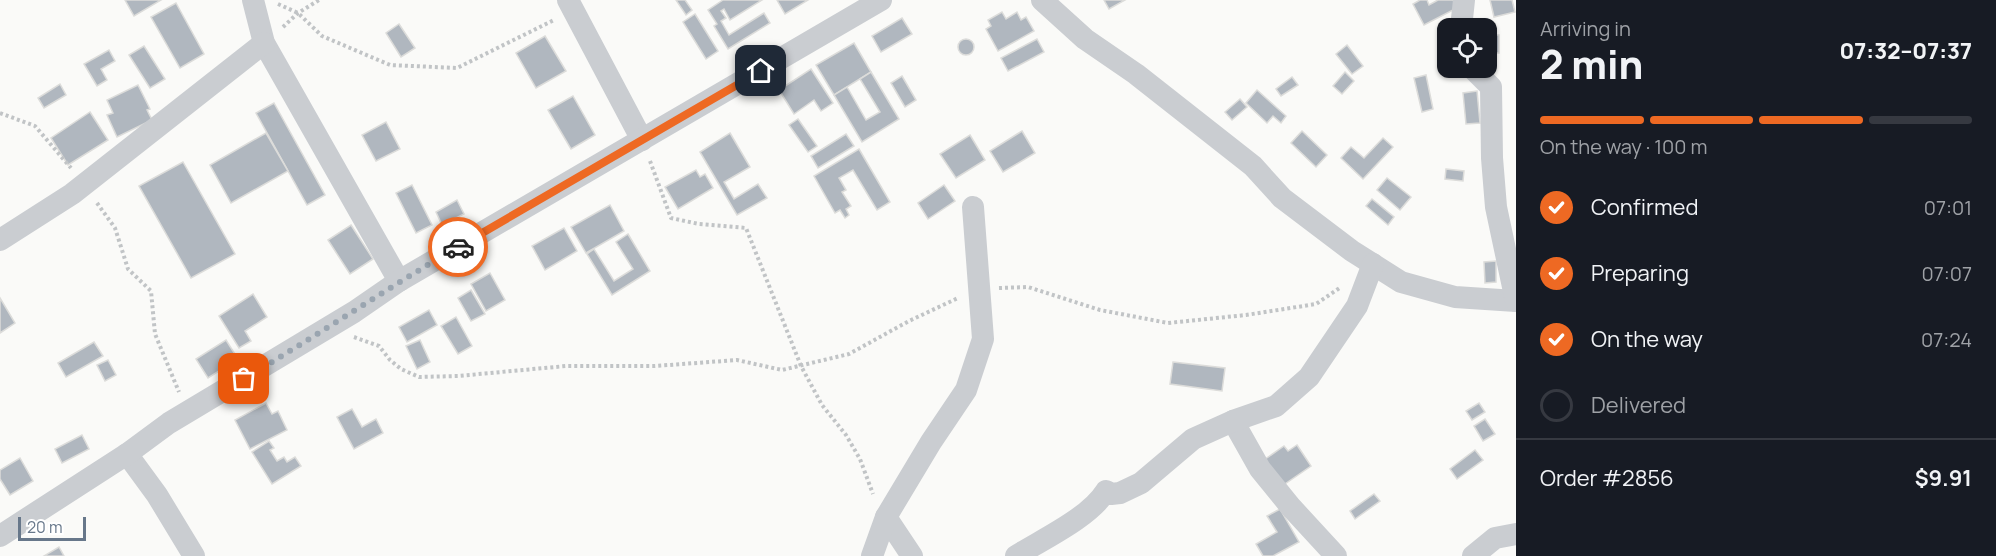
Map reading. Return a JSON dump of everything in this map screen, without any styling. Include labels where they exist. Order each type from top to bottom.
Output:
[{"type":"street","points":[[254,0],[264,43],[399,282]]},
{"type":"street","points":[[0,536],[188,412],[333,325],[399,282],[642,140],[857,6],[881,0]]},
{"type":"street","points":[[1042,0],[1085,39],[1136,74],[1253,166],[1282,198],[1352,251],[1401,282],[1455,297],[1516,301],[1496,207],[1492,158],[1491,87],[1482,78]]},
{"type":"street","points":[[1462,18],[1464,0]]},
{"type":"street","points":[[571,5],[642,140]]},
{"type":"street","points":[[0,240],[85,185],[264,43]]},
{"type":"street","points":[[872,556],[886,517],[931,442],[966,390],[983,339],[973,207]]},
{"type":"street","points":[[1016,556],[1084,515],[1106,491],[1111,494],[1120,494],[1141,483],[1193,439],[1275,406],[1309,376],[1357,306],[1374,264]]},
{"type":"street","points":[[1233,421],[1260,469],[1336,556]]},
{"type":"street","points":[[127,454],[157,495],[194,556]]},
{"type":"street","points":[[886,517],[912,556]]},
{"type":"street","points":[[1473,556],[1495,538],[1516,534]]},
{"type":"path","points":[[269,0],[298,13],[322,36],[390,65],[457,68],[571,5]]},
{"type":"path","points":[[264,43],[298,13],[319,0]]},
{"type":"path","points":[[0,112],[35,126],[85,185],[115,228],[128,268],[152,291],[155,334],[188,412]]},
{"type":"path","points":[[642,140],[671,218],[699,224],[746,228],[801,366],[822,405],[846,435],[860,459],[873,495],[886,517]]},
{"type":"path","points":[[333,325],[350,336],[379,346],[401,369],[419,377],[459,376],[566,366],[655,366],[737,360],[782,370],[849,354],[909,321],[979,289],[1028,287],[1100,310],[1168,323],[1246,315],[1316,304],[1345,284]]},
{"type":"building","points":[[125,0],[161,0],[134,16]]},
{"type":"building","points":[[676,0],[685,0],[692,10],[686,15]]},
{"type":"building","points":[[723,0],[762,0],[730,20],[724,9],[721,11],[726,18],[721,21],[729,35],[764,13],[770,23],[728,49],[714,26],[717,24],[708,10]]},
{"type":"building","points":[[777,0],[808,0],[785,14]]},
{"type":"building","points":[[1104,0],[1125,0],[1109,9]]},
{"type":"building","points":[[1420,0],[1427,0],[1429,5],[1438,0],[1453,0],[1457,8],[1424,25],[1413,4]]},
{"type":"building","points":[[1490,0],[1512,0],[1515,12],[1494,17]]},
{"type":"building","points":[[176,3],[204,54],[180,68],[151,17]]},
{"type":"building","points":[[1002,12],[1006,19],[1017,12],[1021,20],[1026,17],[1034,31],[998,51],[986,29],[991,26],[988,20]]},
{"type":"building","points":[[695,14],[718,51],[706,59],[683,22]]},
{"type":"building","points":[[902,18],[912,34],[881,52],[872,36]]},
{"type":"building","points":[[399,24],[415,48],[401,57],[386,33]]},
{"type":"building","points":[[1497,35],[1499,35],[1499,53],[1497,53]]},
{"type":"building","points":[[545,36],[566,71],[536,88],[516,53]]},
{"type":"building","points":[[963,39],[969,39],[974,47],[972,53],[963,55],[958,50],[958,44]]},
{"type":"building","points":[[1037,39],[1044,52],[1008,71],[1001,58]]},
{"type":"building","points":[[854,43],[871,72],[834,95],[816,65]]},
{"type":"building","points":[[1347,45],[1363,66],[1352,74],[1336,54]]},
{"type":"building","points":[[144,46],[165,79],[150,88],[129,55]]},
{"type":"building","points":[[109,50],[115,61],[101,69],[107,80],[97,86],[84,64]]},
{"type":"building","points":[[811,69],[833,103],[821,111],[814,100],[794,114],[779,90]]},
{"type":"building","points":[[871,72],[899,119],[862,142],[834,95],[847,87],[866,120],[880,112],[860,79]]},
{"type":"building","points":[[1345,72],[1354,81],[1342,94],[1333,86]]},
{"type":"building","points":[[1426,75],[1433,109],[1422,112],[1414,78]]},
{"type":"building","points":[[902,76],[916,100],[905,107],[891,83]]},
{"type":"building","points":[[1292,77],[1298,85],[1281,96],[1276,89]]},
{"type":"building","points":[[60,84],[66,95],[44,108],[38,98]]},
{"type":"building","points":[[138,85],[150,109],[147,110],[152,120],[117,137],[107,115],[113,113],[107,100]]},
{"type":"building","points":[[1257,90],[1286,116],[1281,123],[1273,116],[1267,123],[1246,103]]},
{"type":"building","points":[[1477,91],[1480,123],[1466,124],[1463,93]]},
{"type":"building","points":[[573,96],[595,135],[571,149],[548,110]]},
{"type":"building","points":[[1240,99],[1247,107],[1232,120],[1225,112]]},
{"type":"building","points":[[274,103],[325,195],[307,205],[256,113]]},
{"type":"building","points":[[90,112],[108,140],[68,165],[51,138]]},
{"type":"building","points":[[798,119],[817,146],[808,152],[789,125]]},
{"type":"building","points":[[386,122],[400,149],[376,161],[362,135]]},
{"type":"building","points":[[1022,131],[1035,153],[1003,172],[990,151]]},
{"type":"building","points":[[1302,131],[1327,155],[1316,167],[1291,143]]},
{"type":"building","points":[[266,133],[288,171],[231,203],[210,165]]},
{"type":"building","points":[[730,133],[750,167],[724,182],[734,199],[758,184],[767,198],[737,215],[700,152]]},
{"type":"building","points":[[846,134],[854,146],[818,168],[811,156]]},
{"type":"building","points":[[970,135],[985,160],[956,178],[940,154]]},
{"type":"building","points":[[1383,138],[1393,147],[1363,179],[1341,158],[1351,147],[1364,158]]},
{"type":"building","points":[[859,149],[890,202],[877,210],[853,170],[839,178],[846,190],[842,192],[851,206],[846,209],[849,215],[845,218],[840,210],[835,213],[814,176]]},
{"type":"building","points":[[183,162],[235,254],[191,278],[139,186]]},
{"type":"building","points":[[1446,169],[1464,171],[1463,181],[1445,179]]},
{"type":"building","points":[[696,170],[700,177],[705,174],[713,188],[678,209],[665,187]]},
{"type":"building","points":[[1387,178],[1411,197],[1400,210],[1377,190]]},
{"type":"building","points":[[412,185],[432,225],[416,233],[396,193]]},
{"type":"building","points":[[944,185],[955,201],[928,219],[918,203]]},
{"type":"building","points":[[1372,199],[1394,217],[1388,225],[1366,206]]},
{"type":"building","points":[[457,200],[464,214],[442,225],[436,212]]},
{"type":"building","points":[[610,205],[624,231],[586,253],[571,227]]},
{"type":"building","points":[[351,225],[373,259],[350,274],[328,240]]},
{"type":"building","points":[[564,228],[577,251],[545,270],[532,246]]},
{"type":"building","points":[[628,234],[650,271],[612,295],[587,254],[594,249],[614,281],[633,269],[616,242]]},
{"type":"building","points":[[1496,261],[1496,282],[1485,283],[1484,262]]},
{"type":"building","points":[[490,273],[505,300],[486,311],[471,284]]},
{"type":"building","points":[[471,290],[485,314],[471,321],[458,298]]},
{"type":"building","points":[[253,294],[267,317],[245,331],[251,341],[239,348],[219,316]]},
{"type":"building","points":[[0,298],[15,323],[0,333]]},
{"type":"building","points":[[429,310],[437,325],[407,342],[399,327]]},
{"type":"building","points":[[456,317],[472,346],[458,354],[441,326]]},
{"type":"building","points":[[226,340],[238,359],[208,378],[196,359]]},
{"type":"building","points":[[420,340],[430,362],[417,369],[406,346]]},
{"type":"building","points":[[94,342],[103,356],[66,377],[58,363]]},
{"type":"building","points":[[108,360],[116,375],[105,381],[97,365]]},
{"type":"building","points":[[1173,362],[1225,368],[1222,391],[1170,384]]},
{"type":"building","points":[[266,403],[272,414],[278,411],[287,430],[250,449],[235,420]]},
{"type":"building","points":[[1479,403],[1485,412],[1472,420],[1466,411]]},
{"type":"building","points":[[352,409],[362,427],[376,419],[383,433],[354,449],[337,417]]},
{"type":"building","points":[[1485,419],[1495,434],[1483,441],[1474,426]]},
{"type":"building","points":[[82,435],[89,449],[62,463],[55,449]]},
{"type":"building","points":[[269,441],[274,448],[270,450],[277,461],[284,457],[287,462],[295,457],[301,466],[272,484],[252,452]]},
{"type":"building","points":[[1297,445],[1311,466],[1279,488],[1261,462],[1284,446],[1288,451]]},
{"type":"building","points":[[1475,450],[1483,460],[1457,479],[1450,469]]},
{"type":"building","points":[[20,458],[33,481],[10,495],[0,479],[0,470]]},
{"type":"building","points":[[1374,494],[1380,501],[1355,519],[1350,511]]},
{"type":"building","points":[[1280,509],[1299,542],[1273,556],[1263,556],[1256,544],[1277,532],[1267,516]]},
{"type":"building","points":[[59,547],[64,556],[44,556]]},
{"type":"way so far","points":[[244,379],[458,247]]},
{"type":"route","points":[[458,247],[761,71]]}]
